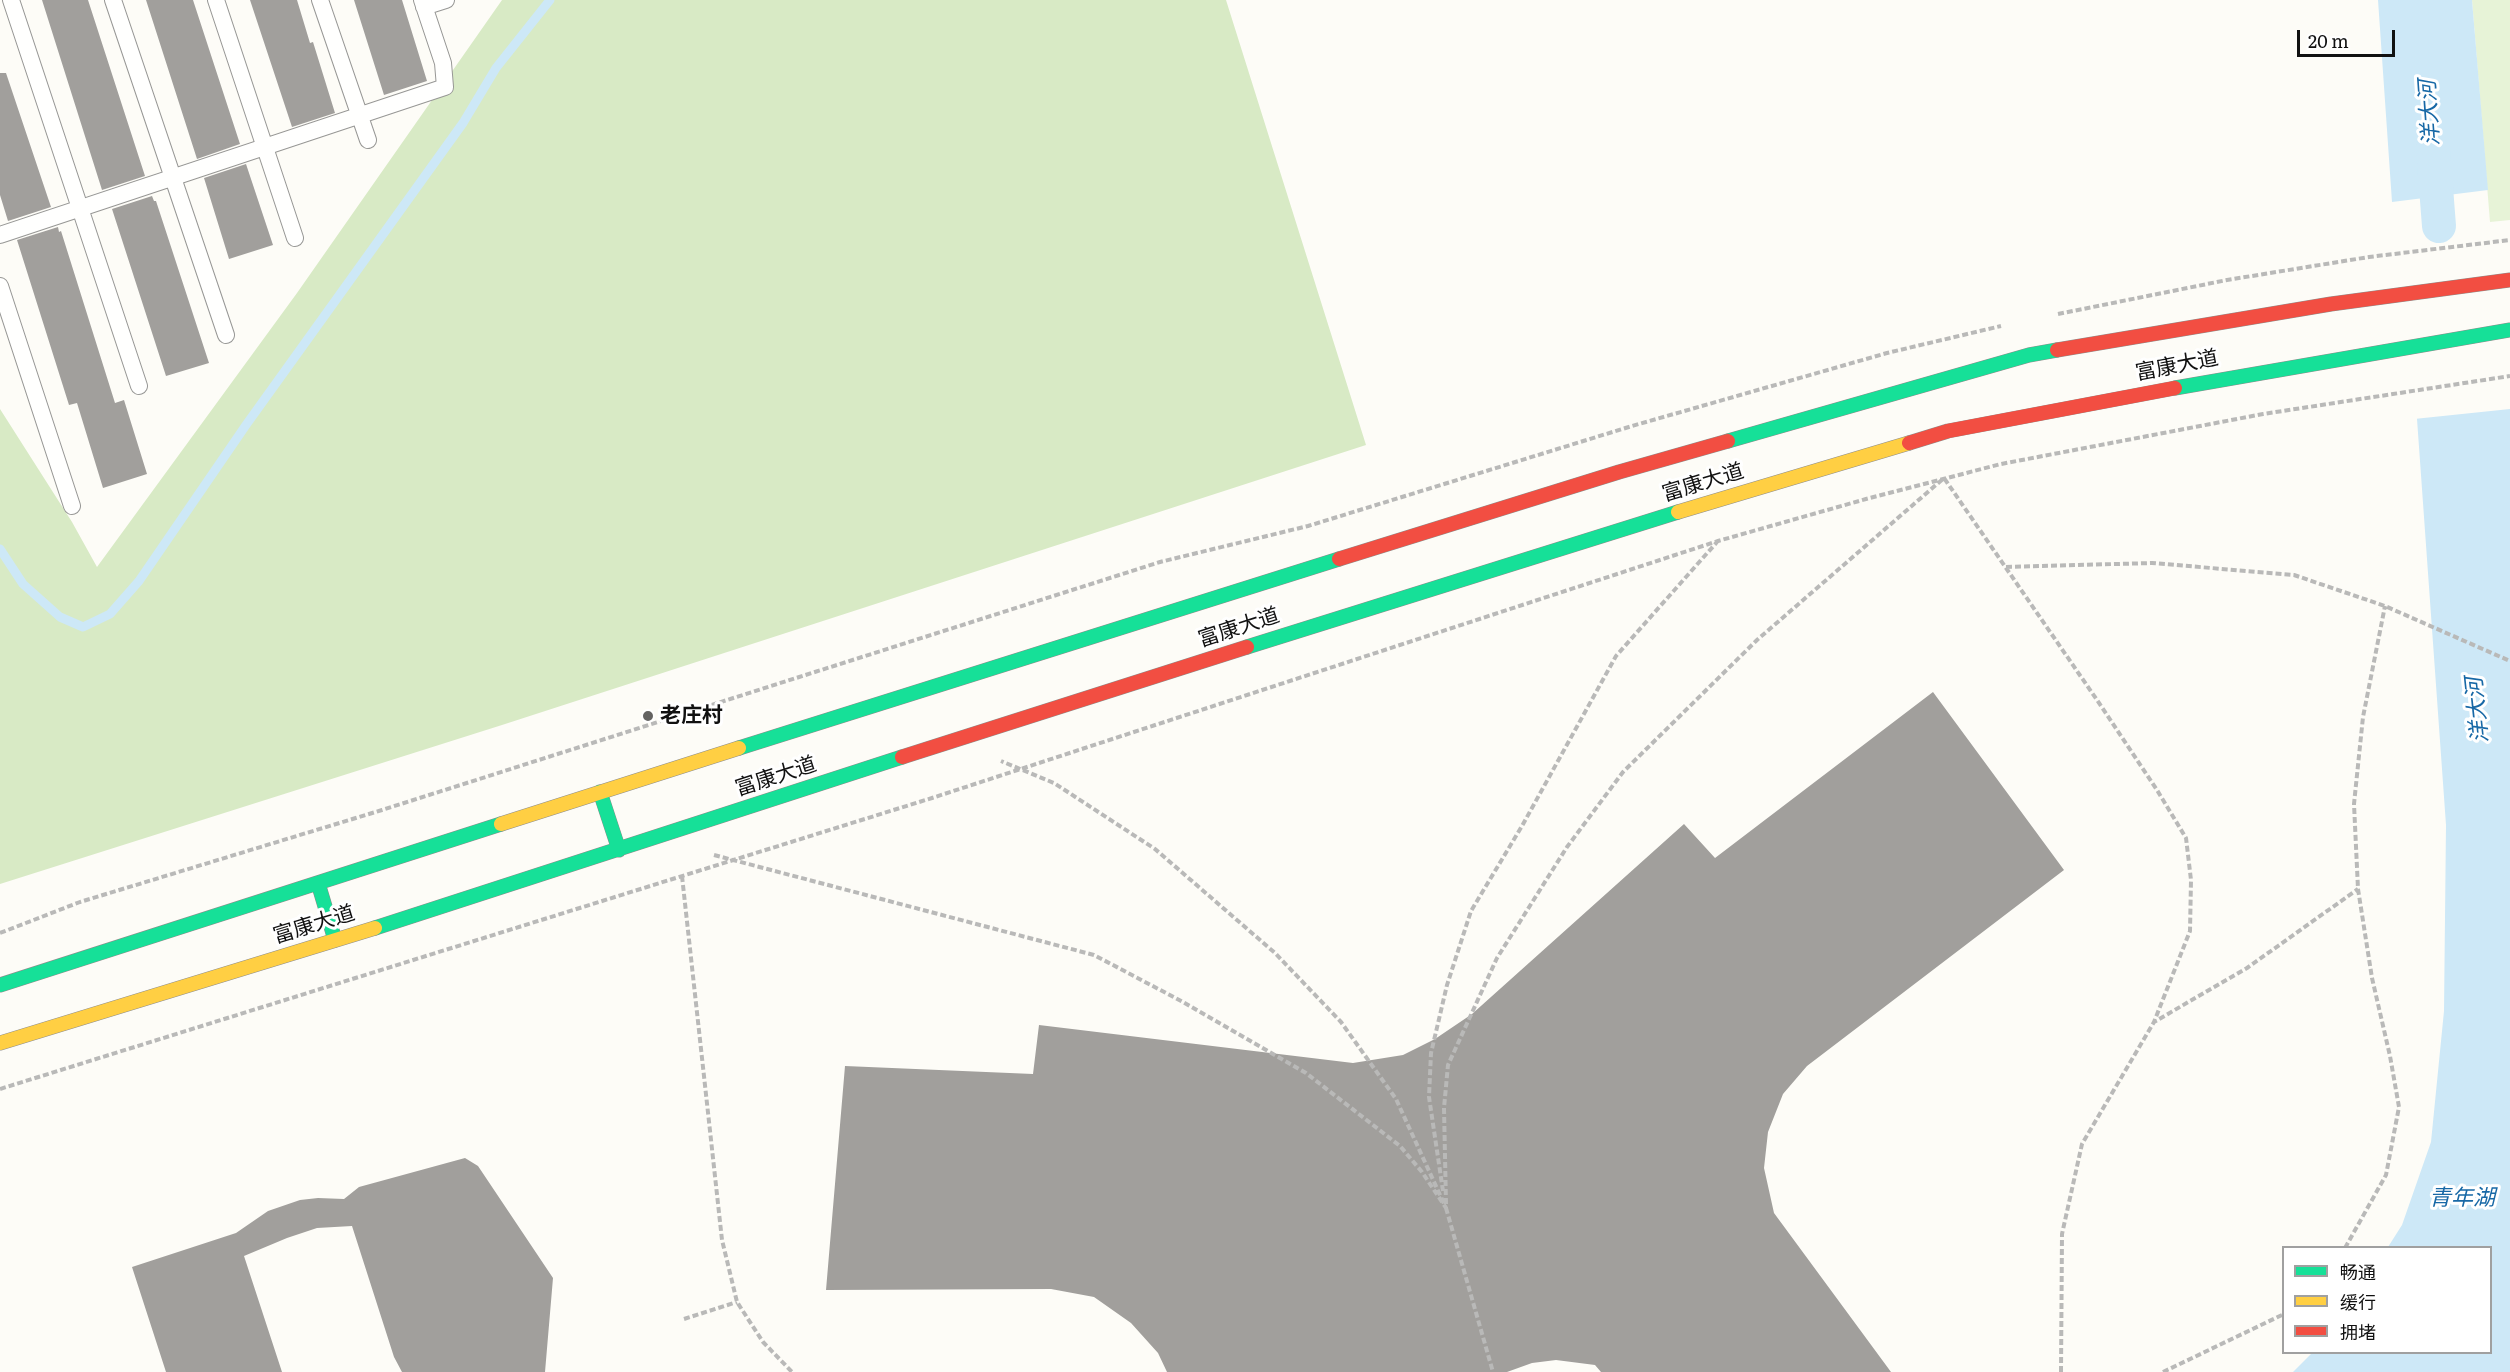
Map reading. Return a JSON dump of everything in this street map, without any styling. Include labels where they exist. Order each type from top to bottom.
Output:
[{"type":"street","name":"富康大道","points":[[0,985],[959,677],[1607,476],[2029,355],[2331,304],[2510,280]]},
{"type":"street","name":"富康大道","points":[[0,1043],[619,850],[917,752],[1567,546],[1948,431],[2213,381],[2510,330]]},
{"type":"street","points":[[600,792],[619,850]]},
{"type":"street","points":[[318,883],[335,940]]},
{"type":"lane","points":[[11,0],[139,386]]},
{"type":"lane","points":[[112,0],[226,335]]},
{"type":"lane","points":[[216,0],[295,238]]},
{"type":"lane","points":[[320,0],[368,140]]},
{"type":"lane","points":[[0,235],[445,87],[443,63],[423,4],[446,0]]},
{"type":"lane","points":[[0,286],[72,506]]},
{"type":"path","points":[[0,1089],[1022,769],[1718,541],[2001,464],[2263,414],[2510,376]]},
{"type":"path","points":[[1944,478],[2104,710],[2186,838],[2191,880],[2190,931],[2154,1022],[2082,1144],[2062,1234],[2061,1372]]},
{"type":"path","points":[[1446,1208],[1444,1108],[1448,1065],[1497,958],[1567,846],[1623,772],[1757,640],[1944,478]]},
{"type":"path","points":[[1493,1372],[1446,1208],[1429,1097],[1431,1053],[1447,985],[1471,911],[1522,826],[1616,656],[1718,541]]},
{"type":"path","points":[[2005,567],[2152,563],[2294,575],[2385,606],[2510,661]]},
{"type":"path","points":[[2345,1246],[2386,1175],[2399,1107],[2372,978],[2358,889],[2354,804],[2364,717],[2385,606]]},
{"type":"path","points":[[990,758],[1054,783],[1155,849],[1275,953],[1341,1022],[1396,1099],[1446,1208]]},
{"type":"path","points":[[711,854],[1094,955],[1183,1002],[1306,1073],[1400,1146],[1422,1172],[1446,1208]]},
{"type":"path","points":[[682,876],[722,1240],[737,1302],[763,1341],[792,1372]]},
{"type":"path","points":[[2154,1022],[2247,968],[2358,889]]},
{"type":"path","points":[[684,1319],[737,1302]]},
{"type":"path","points":[[2163,1372],[2282,1314]]},
{"type":"green space","points":[[502,0],[1226,0],[1366,445],[502,725],[0,884],[0,409],[72,522],[97,567],[297,293]]},
{"type":"green space","points":[[2472,0],[2510,0],[2510,220],[2490,222]]},
{"type":"water","points":[[2378,0],[2472,0],[2488,190],[2392,202]]},
{"type":"water","name":"青年湖","points":[[2510,392],[2510,1372],[2293,1372],[2311,1354],[2492,1354],[2492,1246],[2389,1246],[2402,1225],[2431,1142],[2444,1011],[2446,825],[2416,405]]},
{"type":"pier","points":[[2510,389],[2510,409],[2414,419],[2413,405],[2415,402]]},
{"type":"building","points":[[42,0],[88,0],[145,176],[102,190]]},
{"type":"building","points":[[146,0],[193,0],[240,144],[197,159]]},
{"type":"building","points":[[250,0],[297,0],[335,113],[292,127]]},
{"type":"building","points":[[354,0],[402,0],[427,81],[384,95]]},
{"type":"building","points":[[0,73],[6,73],[51,207],[8,221],[0,195]]},
{"type":"building","points":[[246,164],[273,245],[229,259],[204,178]]},
{"type":"building","points":[[152,196],[156,201],[209,363],[166,376],[112,209]]},
{"type":"building","points":[[58,227],[115,403],[124,400],[147,474],[103,488],[77,403],[69,405],[17,240]]},
{"type":"building","points":[[1933,692],[2064,870],[1807,1066],[1783,1094],[1768,1132],[1764,1168],[1774,1213],[1891,1372],[1601,1372],[1595,1365],[1556,1360],[1532,1363],[1507,1372],[1167,1372],[1158,1353],[1131,1323],[1094,1297],[1051,1289],[826,1290],[845,1066],[1033,1074],[1039,1025],[1353,1063],[1403,1055],[1435,1039],[1472,1014],[1684,824],[1715,858]]},
{"type":"building","points":[[465,1158],[478,1166],[553,1278],[545,1372],[402,1372],[394,1357],[352,1226],[317,1228],[244,1256],[282,1372],[166,1372],[132,1267],[236,1233],[268,1211],[300,1200],[344,1199],[359,1187]]},
{"type":"waterway","points":[[0,549],[23,584],[60,617],[83,627],[110,614],[139,581],[246,425],[463,123],[496,68],[550,0]]},
{"type":"waterway","name":"洋大河","points":[[2433,149],[2439,226]]},
{"type":"traffic: fast","points":[[2175,388],[2510,330]]},
{"type":"traffic: fast","points":[[1728,441],[2029,355],[2057,350]]},
{"type":"traffic: fast","points":[[1247,647],[1678,512]]},
{"type":"traffic: fast","points":[[739,748],[1339,559]]},
{"type":"traffic: fast","points":[[375,928],[902,757]]},
{"type":"traffic: fast","points":[[600,792],[619,850]]},
{"type":"traffic: fast","points":[[0,985],[501,824]]},
{"type":"traffic: fast","points":[[318,883],[335,940]]},
{"type":"traffic: slow","points":[[1678,512],[1909,443]]},
{"type":"traffic: slow","points":[[501,824],[739,748]]},
{"type":"traffic: slow","points":[[0,1043],[375,928]]},
{"type":"traffic: jam","points":[[2057,350],[2331,304],[2510,280]]},
{"type":"traffic: jam","points":[[1909,443],[1948,431],[2175,388]]},
{"type":"traffic: jam","points":[[1339,559],[1619,472],[1728,441]]},
{"type":"traffic: jam","points":[[902,757],[1247,647]]},
{"type":"place","name":"老庄村","points":[[648,716]]}]
